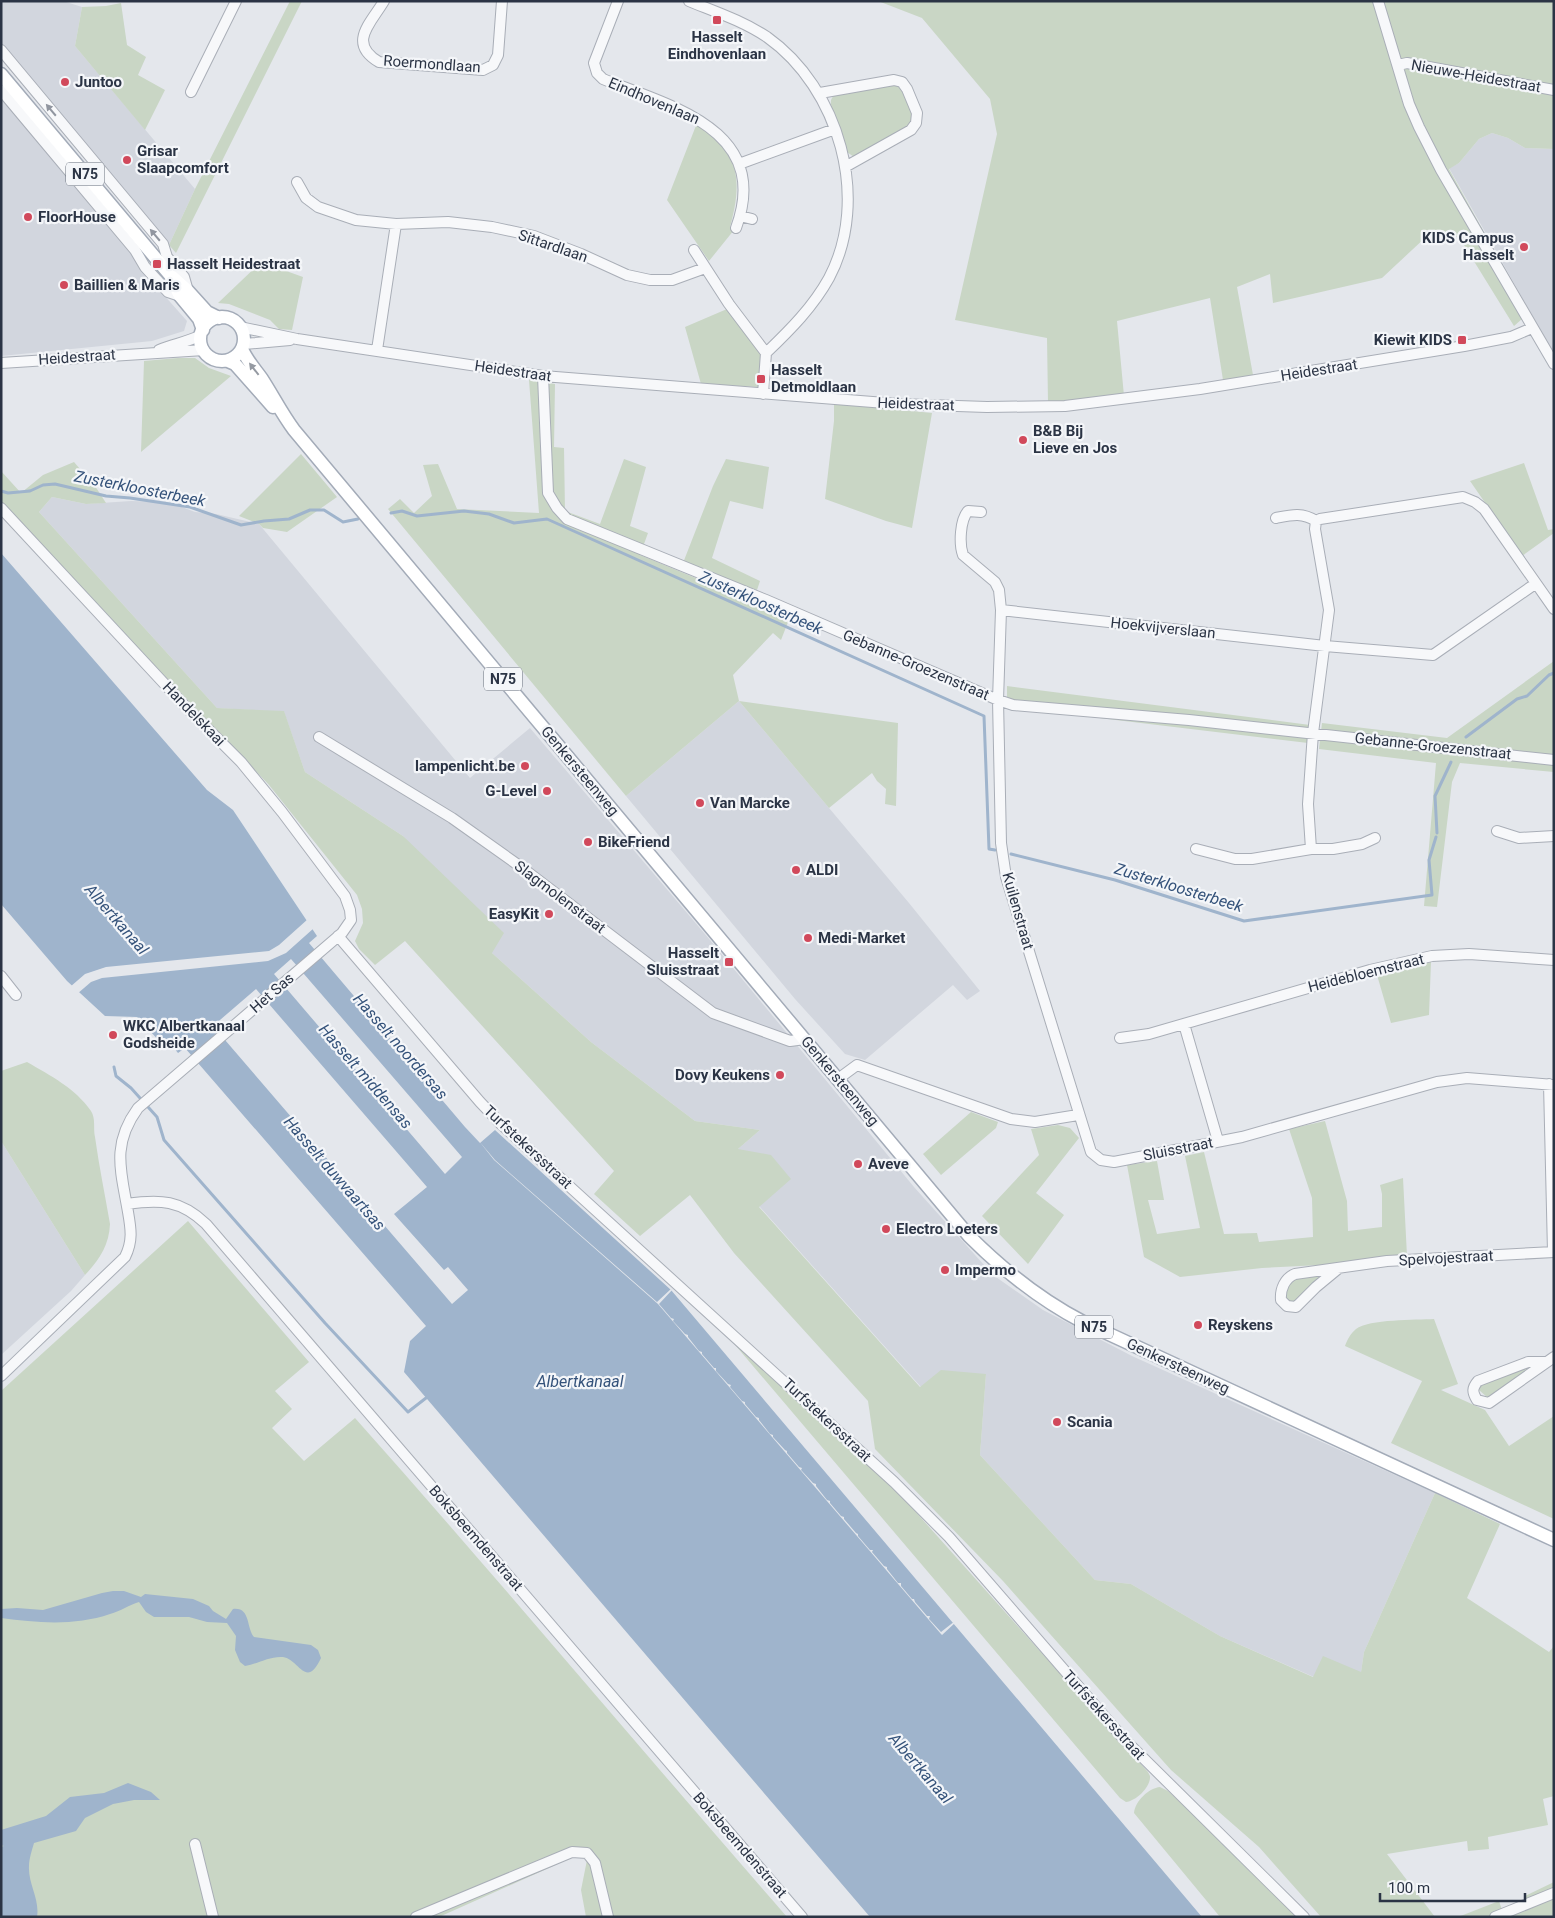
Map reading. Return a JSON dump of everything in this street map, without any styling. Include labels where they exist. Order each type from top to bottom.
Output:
[{"type":"main road","name":"N75","points":[[1,74],[184,294],[199,319],[204,350]]},
{"type":"main road","name":"N75","points":[[184,294],[207,312],[219,318],[230,319],[240,328]]},
{"type":"main road","points":[[202,332],[211,321],[219,318]]},
{"type":"main road","name":"Genkersteenweg","points":[[240,328],[244,337],[245,358],[262,380],[285,419]]},
{"type":"main road","points":[[228,361],[235,357],[243,347]]},
{"type":"main road","name":"Genkersteenweg","points":[[204,350],[208,356],[215,360],[228,361],[235,364],[285,419],[969,1236],[1005,1271],[1044,1300],[1083,1322],[1554,1540]]},
{"type":"street","points":[[191,92],[236,1]]},
{"type":"street","name":"Roermondlaan","points":[[384,1],[363,32],[363,46],[370,56],[378,62],[483,70],[493,65],[498,55],[502,1]]},
{"type":"street","name":"Eindhovenlaan","points":[[618,1],[594,63],[597,73],[603,80],[697,117],[724,140],[739,164],[743,200],[736,228]]},
{"type":"street","points":[[688,1],[739,21],[768,38],[798,65],[820,93],[835,129],[845,168],[848,201],[843,235],[829,277],[811,306],[793,328],[766,353]]},
{"type":"street","points":[[1378,1],[1410,104],[1423,135],[1441,170],[1554,364]]},
{"type":"street","points":[[1,50],[164,244],[167,257],[184,277],[184,294],[168,292],[145,267],[136,250],[1,90]]},
{"type":"street","name":"Nieuwe-Heidestraat","points":[[1398,64],[1407,63],[1554,90]]},
{"type":"street","points":[[820,93],[894,80],[902,82],[907,89],[917,113],[916,123],[911,130],[845,168]]},
{"type":"street","points":[[739,164],[835,129]]},
{"type":"street","name":"Sittardlaan","points":[[297,182],[306,198],[318,207],[356,220],[396,224],[448,222],[492,227],[534,236],[581,254],[627,275],[650,280],[672,280],[705,268]]},
{"type":"street","points":[[740,216],[752,219]]},
{"type":"street","points":[[377,350],[396,224]]},
{"type":"street","points":[[694,250],[729,304],[766,353],[763,394]]},
{"type":"street","name":"Heidestraat","points":[[240,328],[297,339],[543,376],[898,404],[1065,406],[1200,389],[1457,348],[1511,337],[1532,328]]},
{"type":"street","name":"Heidestraat","points":[[154,352],[173,344],[192,340],[202,332]]},
{"type":"street","name":"Heidestraat","points":[[243,347],[297,339]]},
{"type":"street","name":"Heidestraat","points":[[1,363],[204,350]]},
{"type":"street","name":"Gebanne-Groezenstraat","points":[[543,376],[548,493],[557,508],[567,519],[766,600],[998,700],[1013,705],[1189,720],[1554,760]]},
{"type":"street","points":[[1316,521],[1463,497],[1475,502],[1484,509],[1554,609]]},
{"type":"street","name":"Handelskaai","points":[[1,508],[264,788],[344,896],[350,910],[351,920],[338,936]]},
{"type":"street","points":[[981,512],[968,512],[964,516],[961,548],[963,555],[995,582],[999,590],[1001,610],[998,700]]},
{"type":"street","points":[[1276,518],[1299,514],[1308,515],[1316,521]]},
{"type":"street","points":[[1311,849],[1308,804],[1313,733],[1329,610],[1315,529],[1316,521]]},
{"type":"street","name":"Hoekvijverslaan","points":[[1001,610],[1325,646],[1433,655],[1536,584]]},
{"type":"street","name":"Kuilenstraat","points":[[998,700],[1001,843],[1006,877],[1078,1115]]},
{"type":"street","name":"Slagmolenstraat","points":[[319,738],[452,818],[521,867],[713,1013],[790,1041],[804,1040]]},
{"type":"street","points":[[1498,831],[1519,838],[1554,836]]},
{"type":"street","points":[[1196,849],[1235,859],[1252,859],[1311,849],[1333,849],[1362,844],[1375,838]]},
{"type":"street","name":"Het Sas","points":[[127,1204],[120,1166],[120,1150],[123,1135],[138,1108],[338,936]]},
{"type":"street","name":"Turfstekersstraat","points":[[338,936],[501,1124],[894,1482],[949,1537],[1124,1738],[1160,1776],[1243,1855],[1304,1917]]},
{"type":"street","name":"Heidebloemstraat","points":[[1120,1038],[1149,1034],[1377,968],[1432,956],[1469,954],[1554,960]]},
{"type":"street","points":[[1,976],[16,995]]},
{"type":"street","points":[[1184,1024],[1218,1141]]},
{"type":"street","points":[[838,1079],[857,1066],[1011,1120],[1035,1122],[1078,1115]]},
{"type":"street","name":"Sluisstraat","points":[[1078,1115],[1091,1152],[1101,1160],[1114,1162],[1242,1136],[1437,1082],[1467,1078],[1551,1084]]},
{"type":"street","name":"Spelvojestraat","points":[[1339,1268],[1322,1281],[1296,1307],[1287,1306],[1281,1300],[1281,1291],[1291,1276],[1339,1268],[1387,1261],[1553,1252],[1551,1084]]},
{"type":"street","name":"Boksbeemdenstraat","points":[[127,1204],[166,1201],[194,1213],[206,1224],[802,1917]]},
{"type":"street","points":[[1,1376],[125,1257],[131,1246],[132,1233],[127,1204]]},
{"type":"street","points":[[1550,1359],[1489,1403],[1477,1400],[1472,1392],[1473,1387],[1478,1381],[1528,1362],[1550,1359]]},
{"type":"street","points":[[195,1844],[213,1917]]},
{"type":"street","points":[[416,1917],[572,1852],[587,1853],[595,1863],[608,1917]]},
{"type":"street","points":[[1495,1917],[1554,1892]]},
{"type":"shaded area","points":[[1,1],[63,1],[82,7],[75,46],[195,189],[169,245],[1,45]]},
{"type":"shaded area","points":[[1,94],[137,257],[147,276],[187,321],[184,331],[152,341],[1,356]]},
{"type":"shaded area","name":"KIDS Campus Hasselt","points":[[1492,133],[1508,138],[1525,148],[1554,149],[1554,354],[1449,168],[1459,163],[1479,139]]},
{"type":"shaded area","points":[[52,497],[86,504],[131,501],[163,502],[195,512],[216,514],[259,524],[470,778],[530,728],[710,940],[914,1187],[993,1275],[1043,1310],[1132,1356],[1435,1493],[1364,1652],[1361,1672],[1314,1677],[1220,1636],[1131,1584],[1095,1580],[980,1455],[986,1374],[921,1387],[759,1206],[738,1149],[760,1130],[695,1121],[591,1042],[492,953],[403,836],[305,772],[284,712],[217,708],[39,512]]},
{"type":"shaded area","points":[[739,701],[909,903],[980,991],[967,1000],[953,985],[865,1060],[845,1054],[795,999],[626,796]]},
{"type":"shaded area","points":[[1,1141],[85,1275],[71,1291],[1,1355]]},
{"type":"green space","points":[[290,1],[302,1],[176,253],[169,245],[195,189]]},
{"type":"green space","points":[[878,1],[1554,1],[1554,149],[1525,148],[1508,138],[1492,133],[1479,139],[1459,163],[1449,169],[1529,313],[1514,326],[1459,237],[1427,236],[1382,278],[1273,303],[1270,274],[1237,287],[1253,375],[1223,380],[1210,298],[1117,321],[1124,396],[1048,403],[1047,338],[955,320],[997,134],[990,99],[922,18]]},
{"type":"green space","points":[[121,3],[127,45],[146,57],[138,75],[165,90],[145,130],[75,46],[82,7]]},
{"type":"green space","points":[[894,84],[900,85],[914,115],[912,125],[854,157],[847,152],[832,109],[832,99],[836,94]]},
{"type":"green space","points":[[697,123],[723,147],[729,156],[734,166],[737,186],[735,207],[730,227],[734,230],[709,261],[667,200]]},
{"type":"green space","points":[[261,262],[303,277],[292,330],[279,329],[270,320],[229,304],[218,303]]},
{"type":"green space","points":[[727,309],[762,356],[758,387],[701,384],[685,327]]},
{"type":"green space","points":[[195,358],[209,368],[231,376],[141,452],[144,361]]},
{"type":"green space","points":[[529,380],[555,384],[554,447],[564,448],[565,511],[600,524],[624,459],[646,467],[630,526],[648,533],[640,555],[790,617],[781,640],[773,633],[733,675],[739,701],[626,796],[388,509],[400,499],[414,513],[432,496],[423,465],[438,464],[457,509],[539,513]]},
{"type":"green space","points":[[834,403],[932,413],[912,528],[886,521],[825,499],[834,421]]},
{"type":"green space","points":[[301,454],[337,497],[287,532],[263,528],[259,524],[239,516]]},
{"type":"green space","points":[[726,459],[769,467],[763,509],[730,501],[712,558],[760,581],[757,590],[683,563],[713,486]]},
{"type":"green space","points":[[74,462],[97,489],[106,503],[86,504],[52,497],[39,512],[217,708],[284,711],[305,772],[403,836],[504,933],[492,953],[591,1042],[695,1121],[760,1130],[738,1149],[771,1155],[791,1179],[759,1207],[920,1387],[941,1370],[986,1374],[980,1455],[1095,1580],[1131,1584],[1220,1636],[1313,1677],[1323,1656],[1361,1672],[1364,1652],[1435,1493],[1500,1524],[1467,1598],[1549,1652],[1554,1646],[1554,1796],[1543,1799],[1548,1825],[1488,1837],[1489,1849],[1468,1851],[1467,1841],[1387,1854],[1435,1917],[1321,1917],[1259,1847],[1171,1770],[1003,1581],[875,1449],[868,1401],[734,1253],[690,1195],[640,1236],[594,1194],[614,1171],[405,941],[375,965],[359,949],[355,941],[363,923],[362,909],[357,895],[269,785],[40,546],[1,502],[1,471],[21,493],[43,475]]},
{"type":"green space","points":[[1524,463],[1548,530],[1554,529],[1554,533],[1522,556],[1470,481]]},
{"type":"green space","points":[[1554,661],[1554,772],[1460,763],[1452,782],[1437,907],[1424,906],[1436,763],[1319,749],[1322,723],[1447,738]]},
{"type":"green space","points":[[1007,686],[1310,725],[1308,743],[1007,707]]},
{"type":"green space","points":[[739,701],[898,723],[896,806],[885,804],[886,789],[877,781],[872,773],[829,808]]},
{"type":"green space","points":[[1431,962],[1429,1015],[1391,1023],[1377,975]]},
{"type":"green space","points":[[27,1062],[70,1089],[85,1103],[93,1117],[94,1134],[110,1224],[105,1246],[95,1264],[85,1275],[1,1141],[1,1071]]},
{"type":"green space","points":[[971,1112],[998,1122],[996,1128],[941,1175],[923,1154]]},
{"type":"green space","points":[[1325,1121],[1347,1201],[1348,1231],[1382,1227],[1382,1194],[1380,1185],[1403,1178],[1407,1256],[1384,1256],[1321,1265],[1262,1268],[1180,1277],[1144,1257],[1127,1165],[1157,1161],[1164,1200],[1148,1200],[1157,1234],[1200,1228],[1185,1156],[1204,1152],[1224,1234],[1257,1233],[1259,1242],[1313,1237],[1312,1198],[1289,1129]]},
{"type":"green space","points":[[1058,1125],[1070,1128],[1079,1138],[1036,1193],[1064,1215],[1028,1264],[982,1216],[1039,1155],[1031,1129]]},
{"type":"green space","points":[[188,1221],[309,1362],[275,1391],[292,1409],[272,1428],[304,1461],[355,1418],[787,1917],[586,1917],[581,1890],[589,1850],[439,1917],[1,1917],[1,1391]]},
{"type":"green space","points":[[1319,1276],[1299,1299],[1292,1303],[1286,1300],[1285,1291],[1292,1279]]},
{"type":"green space","points":[[1434,1319],[1458,1384],[1441,1390],[1485,1410],[1509,1446],[1554,1416],[1554,1519],[1391,1443],[1422,1381],[1345,1346],[1352,1332],[1371,1323]]},
{"type":"green space","points":[[725,1333],[874,1470],[914,1510],[1148,1772],[1150,1780],[1142,1793],[1126,1802],[1120,1798]]},
{"type":"green space","points":[[1527,1365],[1531,1369],[1488,1398],[1479,1390],[1481,1384]]},
{"type":"green space","points":[[1160,1787],[1168,1791],[1180,1802],[1296,1917],[1220,1917],[1134,1813],[1137,1804],[1143,1796],[1151,1790]]},
{"type":"green space","points":[[1554,1882],[1554,1917],[1458,1917],[1499,1901],[1504,1916],[1530,1906],[1525,1896]]},
{"type":"water","name":"Albertkanaal","points":[[1,553],[207,790],[233,810],[317,936],[309,943],[465,1127],[480,1143],[495,1130],[671,1290],[1202,1917],[870,1917],[404,1372],[410,1341],[426,1326],[185,1048],[178,1053],[169,1042],[162,1044],[137,1017],[105,1016],[67,981],[1,904]],"holes":[[[291,959],[462,1157],[445,1174],[274,974]],[[256,989],[427,1187],[394,1214],[444,1270],[448,1267],[468,1290],[452,1304],[213,1026]]]},
{"type":"water","points":[[113,1591],[124,1591],[141,1597],[145,1594],[193,1599],[209,1606],[213,1611],[226,1619],[233,1609],[239,1609],[243,1611],[254,1637],[311,1645],[318,1650],[321,1658],[311,1672],[302,1670],[294,1662],[283,1657],[245,1666],[240,1662],[235,1650],[236,1636],[227,1623],[207,1622],[189,1617],[154,1617],[146,1612],[139,1602],[97,1618],[70,1622],[43,1622],[1,1618],[1,1609],[43,1610]]},
{"type":"water","points":[[128,1783],[151,1792],[160,1800],[134,1800],[113,1804],[85,1818],[76,1831],[34,1843],[29,1873],[37,1904],[37,1917],[1,1917],[1,1847],[4,1846],[1,1845],[1,1830],[46,1816],[70,1797],[104,1793]]},
{"type":"pier","points":[[308,919],[314,928],[286,953],[268,961],[102,978],[91,982],[77,994],[70,987],[85,974],[106,967],[269,951],[279,945]]},
{"type":"pier","points":[[479,1141],[495,1160],[657,1302],[673,1289],[659,1304],[674,1319],[673,1321],[688,1335],[699,1351],[716,1368],[716,1371],[731,1385],[730,1387],[745,1402],[756,1417],[759,1418],[770,1434],[773,1435],[799,1467],[802,1468],[801,1470],[816,1484],[827,1500],[844,1517],[870,1550],[873,1550],[872,1552],[887,1567],[898,1583],[901,1583],[901,1586],[927,1616],[930,1616],[929,1619],[941,1632],[956,1622],[941,1634],[658,1304],[494,1160]]},
{"type":"waterway","name":"Zusterkloosterbeek","points":[[1,491],[8,493],[30,491],[43,485],[55,484],[106,496],[190,507],[241,525],[289,519],[310,510],[324,510],[343,522],[358,519]]},
{"type":"waterway","name":"Zusterkloosterbeek","points":[[391,513],[402,511],[417,516],[464,511],[489,514],[514,523],[547,519],[984,716],[989,849],[995,850]]},
{"type":"waterway","name":"Zusterkloosterbeek","points":[[1466,737],[1517,699],[1527,696],[1549,675],[1554,673]]},
{"type":"waterway","name":"Zusterkloosterbeek","points":[[1437,833],[1435,796],[1451,762]]},
{"type":"waterway","name":"Zusterkloosterbeek","points":[[1011,854],[1115,880],[1244,921],[1432,895],[1429,860],[1436,837]]},
{"type":"waterway","points":[[114,1067],[116,1076],[131,1088],[157,1117],[164,1140],[325,1323],[408,1412],[426,1398]]},
{"type":"place","name":"Hasselt Eindhovenlaan","points":[[717,20]]},
{"type":"place","name":"Juntoo","points":[[65,82]]},
{"type":"place","name":"Grisar Slaapcomfort","points":[[127,160]]},
{"type":"place","name":"FloorHouse","points":[[28,217]]},
{"type":"place","name":"KIDS Campus Hasselt","points":[[1524,247]]},
{"type":"place","name":"Hasselt Heidestraat","points":[[157,264]]},
{"type":"place","name":"Baillien & Maris","points":[[64,285]]},
{"type":"place","name":"Kiewit KIDS","points":[[1462,340]]},
{"type":"place","name":"Hasselt Detmoldlaan","points":[[761,379]]},
{"type":"place","name":"B&B Bij Lieve en Jos","points":[[1023,440]]},
{"type":"place","name":"lampenlicht.be","points":[[525,766]]},
{"type":"place","name":"G-Level","points":[[547,791]]},
{"type":"place","name":"Van Marcke","points":[[700,803]]},
{"type":"place","name":"BikeFriend","points":[[588,842]]},
{"type":"place","name":"ALDI","points":[[796,870]]},
{"type":"place","name":"EasyKit","points":[[549,914]]},
{"type":"place","name":"Medi-Market","points":[[808,938]]},
{"type":"place","name":"Hasselt Sluisstraat","points":[[729,962]]},
{"type":"place","name":"WKC Albertkanaal Godsheide","points":[[113,1035]]},
{"type":"place","name":"Dovy Keukens","points":[[780,1075]]},
{"type":"place","name":"Aveve","points":[[858,1164]]},
{"type":"place","name":"Electro Loeters","points":[[886,1229]]},
{"type":"place","name":"Impermo","points":[[945,1270]]},
{"type":"place","name":"Reyskens","points":[[1198,1325]]},
{"type":"place","name":"Scania","points":[[1057,1422]]},
{"type":"water label","name":"Hasselt noordersas","points":[[401,1046]]},
{"type":"water label","name":"Hasselt middensas","points":[[366,1076]]},
{"type":"water label","name":"Hasselt duwvaartsas","points":[[335,1173]]}]
